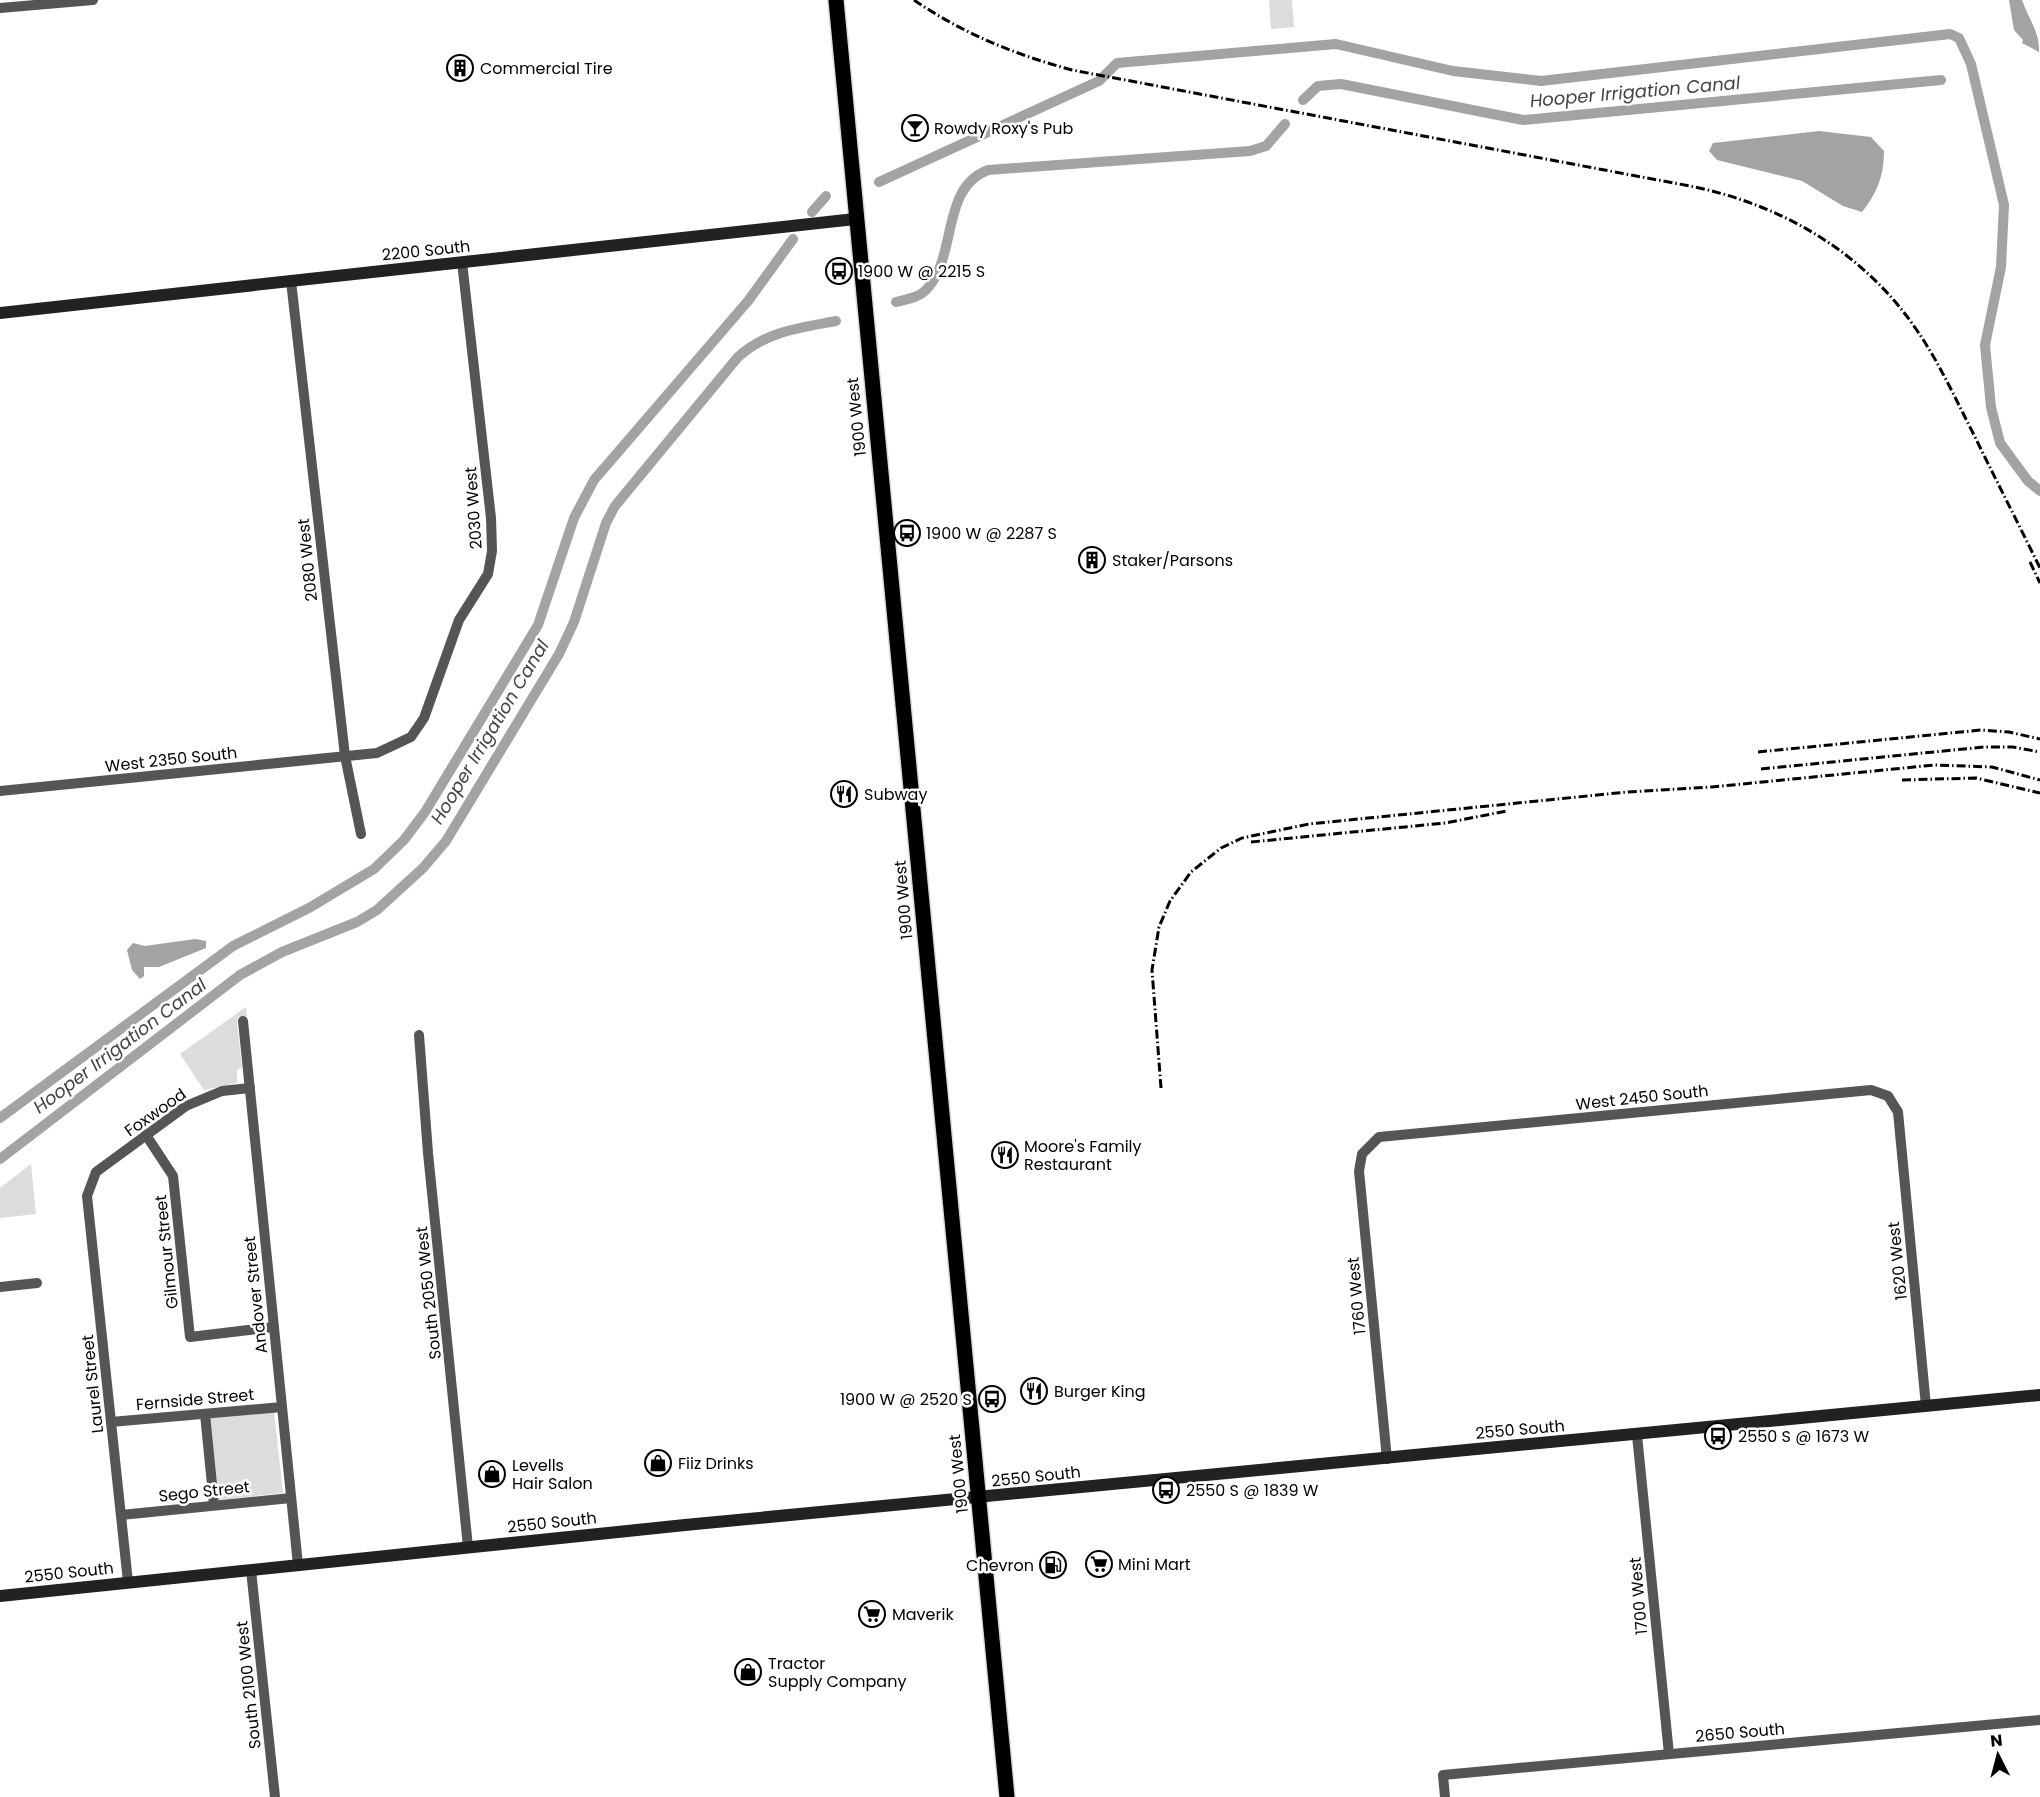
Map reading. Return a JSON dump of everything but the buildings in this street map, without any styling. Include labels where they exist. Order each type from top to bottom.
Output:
[{"type":"main road","name":"1900 West","points":[[836,0],[855,219],[1007,1797]]},
{"type":"street","points":[[0,8],[93,0]]},
{"type":"street","name":"2200 South","points":[[0,313],[855,219]]},
{"type":"street","name":"2030 West","points":[[345,756],[377,753],[411,737],[424,718],[459,620],[488,574],[492,551],[491,518],[462,262]]},
{"type":"street","name":"2080 West","points":[[291,281],[345,756],[361,834]]},
{"type":"street","name":"West 2350 South","points":[[0,791],[345,756]]},
{"type":"street","name":"Andover Street","points":[[243,1021],[298,1565]]},
{"type":"street","name":"South 2050 West","points":[[419,1035],[428,1153],[468,1547]]},
{"type":"street","name":"Foxwood","points":[[90,1183],[96,1172],[186,1106],[205,1096],[250,1088]]},
{"type":"street","name":"West 2450 South","points":[[1380,1137],[1871,1090],[1888,1096],[1898,1112]]},
{"type":"street","name":"1620 West","points":[[1898,1112],[1926,1406]]},
{"type":"street","name":"Gilmour Street","points":[[146,1135],[173,1176],[190,1337],[274,1328]]},
{"type":"street","name":"1760 West","points":[[1380,1137],[1362,1154],[1359,1171],[1387,1459]]},
{"type":"street","name":"Laurel Street","points":[[90,1183],[87,1196],[128,1582]]},
{"type":"street","points":[[0,1287],[38,1283]]},
{"type":"street","name":"2550 South","points":[[0,1593],[2040,1395]]},
{"type":"street","name":"Fernside Street","points":[[111,1422],[282,1407]]},
{"type":"street","points":[[205,1413],[214,1505]]},
{"type":"street","name":"1700 West","points":[[1637,1435],[1669,1754]]},
{"type":"street","name":"Sego Street","points":[[121,1515],[291,1498]]},
{"type":"street","name":"South 2100 West","points":[[251,1570],[275,1797]]},
{"type":"street","name":"2650 South","points":[[1445,1797],[1443,1775],[2040,1720]]},
{"type":"shaded area","points":[[1269,0],[1292,0],[1294,27],[1271,29]]},
{"type":"shaded area","points":[[2009,0],[2022,0],[2036,32],[2039,52],[2022,43],[2023,40],[2014,30]]},
{"type":"shaded area","points":[[1819,131],[1871,137],[1884,151],[1879,184],[1862,212],[1843,206],[1802,181],[1717,160],[1709,151],[1713,143]]},
{"type":"shaded area","points":[[195,939],[206,941],[206,948],[159,967],[144,967],[144,976],[140,979],[132,970],[127,950],[133,943],[145,946]]},
{"type":"shaded area","points":[[246,1007],[247,1016],[238,1017],[237,1022],[242,1068],[237,1069],[237,1083],[204,1090],[180,1054]]},
{"type":"shaded area","points":[[31,1164],[36,1214],[0,1218],[0,1188]]},
{"type":"shaded area","points":[[274,1411],[283,1493],[217,1500],[208,1418]]},
{"type":"waterway","points":[[879,182],[1099,81],[1117,63],[1336,44],[1453,71],[1541,81],[1950,34],[1959,38],[1971,64],[2004,205],[2001,267],[1985,345],[1991,407],[2000,443],[2028,481],[2040,491]]},
{"type":"waterway","name":"Hooper Irrigation Canal","points":[[1303,100],[1318,86],[1341,84],[1523,120],[1941,80]]},
{"type":"waterway","name":"Hooper Irrigation Canal","points":[[896,302],[923,293],[936,276],[956,207],[963,192],[973,179],[988,170],[1250,151],[1266,146],[1285,124]]},
{"type":"waterway","points":[[812,212],[826,196]]},
{"type":"waterway","points":[[0,1118],[233,946],[309,908],[374,869],[404,840],[425,812],[538,625],[574,518],[594,480],[748,301],[793,239]]},
{"type":"waterway","name":"Hooper Irrigation Canal","points":[[0,1159],[240,975],[282,952],[357,922],[377,910],[423,868],[446,841],[559,654],[574,622],[606,523],[615,506],[738,357],[760,341],[772,336],[836,321]]},
{"type":"railway","points":[[914,0],[951,23],[990,42],[1072,70],[1695,187],[1728,195],[1790,220],[1847,256],[1872,277],[1916,329],[1946,380],[2040,568]]},
{"type":"railway","points":[[2030,562],[2040,583]]},
{"type":"railway","points":[[1758,752],[1981,730],[2009,732],[2040,739]]},
{"type":"railway","points":[[1761,769],[1984,747],[2013,747],[2040,752]]},
{"type":"railway","points":[[1161,1088],[1152,970],[1159,927],[1170,901],[1191,872],[1221,848],[1242,838],[1309,824],[1627,792],[1712,787],[1934,765],[1992,767],[2040,780]]},
{"type":"railway","points":[[1902,780],[1976,778],[2040,793]]},
{"type":"railway","points":[[1251,842],[1445,823],[1507,811]]},
{"type":"place","name":"Commercial Tire","points":[[460,68]]},
{"type":"place","name":"Rowdy Roxy's Pub","points":[[915,128]]},
{"type":"place","name":"1900 W @ 2215 S","points":[[839,271]]},
{"type":"place","name":"1900 W @ 2287 S","points":[[907,533]]},
{"type":"place","name":"Staker/Parsons","points":[[1092,560]]},
{"type":"place","name":"Subway","points":[[844,794]]},
{"type":"place","name":"Moore's Family Restaurant","points":[[1005,1155]]},
{"type":"place","name":"Burger King","points":[[1034,1391]]},
{"type":"place","name":"1900 W @ 2520 S","points":[[992,1399]]},
{"type":"place","name":"2550 S @ 1673 W","points":[[1718,1436]]},
{"type":"place","name":"Fiiz Drinks","points":[[658,1463]]},
{"type":"place","name":"Levells Hair Salon","points":[[492,1474]]},
{"type":"place","name":"2550 S @ 1839 W","points":[[1166,1490]]},
{"type":"place","name":"Mini Mart","points":[[1099,1564]]},
{"type":"place","name":"Chevron","points":[[1053,1565]]},
{"type":"place","name":"Maverik","points":[[872,1614]]},
{"type":"place","name":"Tractor Supply Company","points":[[748,1672]]}]
